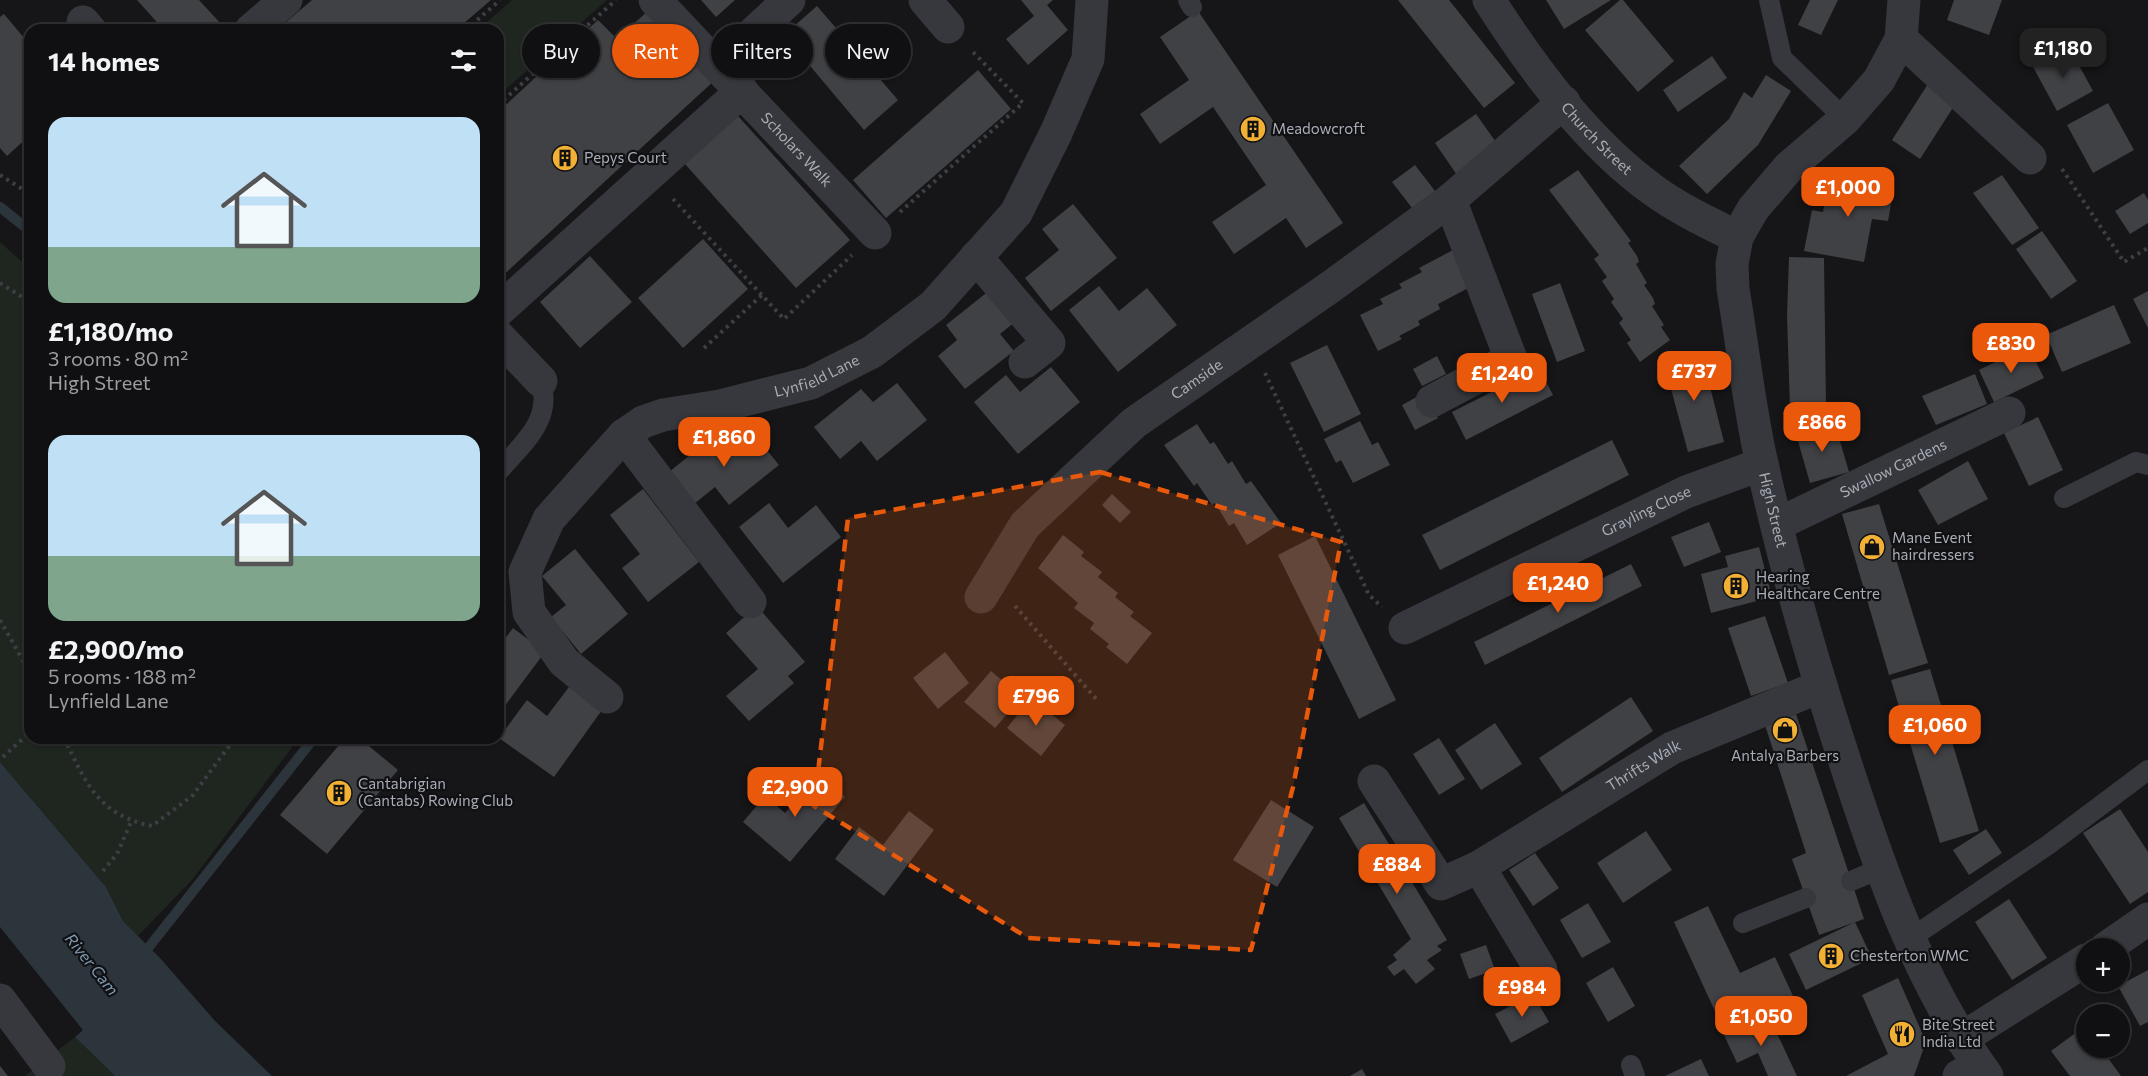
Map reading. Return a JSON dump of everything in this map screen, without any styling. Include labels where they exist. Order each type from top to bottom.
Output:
[{"type":"street","points":[[257,24],[286,0]]},
{"type":"street","name":"Scholars Walk","points":[[655,0],[711,59]]},
{"type":"street","points":[[763,24],[789,0]]},
{"type":"street","points":[[925,0],[948,27]]},
{"type":"street","name":"Lynfield Lane","points":[[607,697],[564,662],[529,612],[525,572],[549,519],[624,435],[643,422],[663,415],[720,406],[812,383],[872,352],[933,306],[1016,213],[1056,134],[1088,59],[1092,0]]},
{"type":"street","name":"Church Street","points":[[1490,0],[1564,102],[1618,161],[1654,191],[1737,237]]},
{"type":"street","name":"High Street","points":[[1904,0],[1901,39],[1879,80],[1845,119],[1789,167],[1753,209],[1737,237],[1732,264],[1733,289],[1762,465],[1821,686],[1865,875],[1908,940],[1972,1064]]},
{"type":"street","points":[[1901,39],[2030,158]]},
{"type":"street","name":"Scholars Walk","points":[[730,78],[876,233]]},
{"type":"street","points":[[504,306],[742,91]]},
{"type":"street","name":"Camside","points":[[986,588],[1025,525],[1134,423],[1450,200],[1564,102]]},
{"type":"street","points":[[1432,401],[1511,359],[1450,200]]},
{"type":"street","points":[[976,257],[1049,343],[1025,362]]},
{"type":"street","points":[[504,342],[541,381]]},
{"type":"street","name":"Swallow Gardens","points":[[1778,524],[2009,413]]},
{"type":"street","points":[[624,435],[750,602]]},
{"type":"street","name":"Grayling Close","points":[[1405,628],[1686,492],[1762,465]]},
{"type":"street","name":"Thrifts Walk","points":[[1374,781],[1441,884],[1479,867],[1672,748],[1821,686]]},
{"type":"street","points":[[1479,867],[1541,970]]},
{"type":"street","points":[[2120,938],[2148,919]]},
{"type":"street","points":[[1972,1064],[2076,969]]},
{"type":"street","points":[[0,1000],[49,1066]]},
{"type":"lane","points":[[1769,0],[1782,58],[1845,119]]},
{"type":"lane","points":[[504,465],[539,424],[546,398],[541,381]]},
{"type":"lane","points":[[2064,498],[2136,462],[2148,465]]},
{"type":"lane","points":[[1908,940],[2048,845],[2148,770]]},
{"type":"lane","points":[[1743,923],[1806,898]]},
{"type":"path","points":[[473,24],[500,0]]},
{"type":"path","points":[[504,100],[616,0]]},
{"type":"path","points":[[2030,158],[2062,169],[2124,262],[2148,248]]},
{"type":"path","points":[[0,175],[24,190]]},
{"type":"path","points":[[0,283],[24,298]]},
{"type":"path","points":[[704,348],[762,295]]},
{"type":"path","points":[[1250,342],[1369,595],[1405,628]]},
{"type":"path","points":[[986,588],[1097,700]]},
{"type":"path","points":[[0,620],[24,662]]},
{"type":"path","points":[[3,757],[24,738]]},
{"type":"path","points":[[67,744],[89,789],[110,811],[131,822],[152,825],[194,795],[231,744]]},
{"type":"path","points":[[103,872],[117,854],[131,822]]},
{"type":"highlighted area","points":[[1100,472],[1341,542],[1293,787],[1251,950],[1028,938],[814,806],[848,518]]},
{"type":"shaded area","points":[[512,0],[607,0],[580,24],[522,24],[522,75],[504,91],[504,24],[485,24]]},
{"type":"shaded area","points":[[0,242],[24,264],[24,744],[294,744],[192,880],[138,936],[123,921],[106,887],[0,762]]},
{"type":"shaded area","points":[[75,1037],[115,1076],[25,1076]]},
{"type":"water","name":"River Cam","points":[[0,762],[106,887],[123,921],[160,958],[215,1021],[272,1076],[115,1076],[75,1037],[83,1030],[0,927]]},
{"type":"building","points":[[137,0],[199,0],[221,24],[159,24]]},
{"type":"building","points":[[312,0],[491,0],[463,24],[284,24]]},
{"type":"building","points":[[701,0],[735,0],[716,17]]},
{"type":"building","points":[[1021,0],[1053,0],[1047,5],[1068,30],[1028,65],[1006,39],[1034,16]]},
{"type":"building","points":[[1398,0],[1449,0],[1515,83],[1484,108]]},
{"type":"building","points":[[1546,0],[1611,0],[1564,29]]},
{"type":"building","points":[[1620,0],[1623,0],[1674,61],[1638,92],[1585,30]]},
{"type":"building","points":[[1810,0],[1838,0],[1821,35],[1798,25]]},
{"type":"building","points":[[1954,0],[2002,0],[1989,35],[1947,20]]},
{"type":"building","points":[[817,6],[833,24],[825,24],[825,78],[879,78],[898,100],[864,130],[813,69],[813,24],[797,24]]},
{"type":"building","name":"Pepys Court","points":[[651,8],[666,24],[633,24]]},
{"type":"building","name":"Meadowcroft","points":[[1198,11],[1343,223],[1306,248],[1286,218],[1234,254],[1212,222],[1266,185],[1213,107],[1160,144],[1140,114],[1189,80],[1160,37]]},
{"type":"building","points":[[4,14],[24,38],[24,140],[7,156],[0,148],[0,17]]},
{"type":"building","name":"Pepys Court","points":[[598,20],[612,34],[612,78],[699,78],[699,60],[711,74],[711,78],[716,79],[504,274],[504,106],[535,78],[600,78],[600,24],[594,24]]},
{"type":"building","points":[[2069,47],[2093,91],[2057,111],[2033,67]]},
{"type":"building","points":[[1712,56],[1727,78],[1678,112],[1663,90]]},
{"type":"building","points":[[978,70],[1011,109],[886,218],[853,180]]},
{"type":"building","points":[[1766,75],[1791,91],[1758,145],[1707,194],[1679,166],[1729,119],[1744,92],[1752,98]]},
{"type":"building","points":[[1928,84],[1956,103],[1920,159],[1892,140]]},
{"type":"building","points":[[2108,103],[2134,150],[2093,173],[2067,125]]},
{"type":"building","points":[[1476,114],[1498,145],[1457,175],[1435,143]]},
{"type":"building","points":[[738,116],[850,240],[796,288],[685,164]]},
{"type":"building","points":[[1415,165],[1435,191],[1412,208],[1392,182]]},
{"type":"building","points":[[1578,170],[1631,241],[1628,243],[1639,262],[1636,264],[1647,283],[1644,285],[1655,304],[1652,306],[1664,325],[1661,327],[1670,340],[1640,362],[1627,343],[1631,340],[1619,323],[1623,319],[1611,302],[1614,299],[1602,281],[1607,277],[1594,259],[1599,255],[1549,190]]},
{"type":"building","points":[[1830,175],[1894,187],[1888,221],[1872,219],[1864,262],[1804,251],[1812,210],[1823,212]]},
{"type":"building","points":[[2002,175],[2039,228],[2012,245],[1973,193]]},
{"type":"building","points":[[2144,193],[2148,200],[2148,223],[2130,234],[2115,211]]},
{"type":"building","points":[[1073,204],[1117,258],[1051,311],[1025,278],[1059,250],[1042,229]]},
{"type":"building","points":[[2042,231],[2077,281],[2051,299],[2016,249]]},
{"type":"building","points":[[703,239],[748,289],[683,348],[638,298]]},
{"type":"building","points":[[1455,249],[1474,285],[1438,304],[1440,309],[1418,321],[1420,325],[1399,336],[1402,339],[1378,351],[1360,315],[1383,304],[1380,299],[1402,288],[1399,284],[1422,272],[1419,268]]},
{"type":"building","points":[[590,256],[632,302],[580,348],[540,302]]},
{"type":"building","points":[[1789,257],[1824,258],[1826,407],[1790,408],[1787,316]]},
{"type":"building","points":[[1560,283],[1585,351],[1557,362],[1532,294]]},
{"type":"building","points":[[995,286],[1020,318],[1000,334],[1014,351],[965,389],[938,356],[957,340],[946,325]]},
{"type":"building","points":[[1099,286],[1119,311],[1147,288],[1177,325],[1118,372],[1069,310]]},
{"type":"building","points":[[2148,291],[2148,328],[2133,299]]},
{"type":"building","points":[[2114,305],[2131,343],[2062,372],[2046,335]]},
{"type":"building","points":[[1327,345],[1361,414],[1324,432],[1290,363]]},
{"type":"building","points":[[2028,346],[2044,378],[1994,402],[1979,370]]},
{"type":"building","points":[[1701,351],[1724,442],[1688,452],[1664,363]]},
{"type":"building","points":[[1437,356],[1446,374],[1422,386],[1413,369]]},
{"type":"building","points":[[1051,367],[1080,402],[1018,454],[974,402],[1006,375],[1020,392]]},
{"type":"building","points":[[1539,368],[1553,395],[1466,440],[1452,412]]},
{"type":"building","points":[[1975,374],[1987,404],[1936,425],[1922,396]]},
{"type":"building","points":[[897,383],[927,420],[877,461],[861,441],[840,459],[814,427],[861,389],[873,402]]},
{"type":"building","points":[[1424,393],[1438,418],[1415,430],[1402,405]]},
{"type":"building","points":[[2038,417],[2063,470],[2029,486],[2004,433]]},
{"type":"building","points":[[1360,421],[1372,445],[1378,442],[1390,465],[1353,483],[1341,460],[1336,463],[1324,439]]},
{"type":"building","points":[[1197,424],[1210,444],[1214,442],[1228,464],[1232,461],[1246,484],[1251,481],[1281,523],[1247,545],[1234,523],[1229,526],[1215,503],[1212,505],[1197,483],[1194,486],[1164,445]]},
{"type":"building","points":[[1835,424],[1849,472],[1810,483],[1796,434]]},
{"type":"building","points":[[750,429],[779,465],[729,505],[715,487],[694,504],[669,472],[716,434],[727,447]]},
{"type":"building","points":[[1612,440],[1629,475],[1440,570],[1422,535]]},
{"type":"building","points":[[1968,461],[1988,499],[1938,525],[1918,490]]},
{"type":"building","points":[[643,489],[699,562],[648,602],[622,568],[640,554],[610,515]]},
{"type":"building","points":[[1112,494],[1131,512],[1120,523],[1102,505]]},
{"type":"building","points":[[769,503],[788,528],[816,505],[841,537],[783,583],[739,527]]},
{"type":"building","points":[[1879,504],[1928,663],[1889,675],[1842,514]]},
{"type":"building","points":[[1709,522],[1721,552],[1684,567],[1671,537]]},
{"type":"building","points":[[1063,535],[1084,552],[1081,556],[1102,572],[1098,577],[1118,593],[1115,597],[1134,612],[1130,616],[1152,633],[1127,664],[1106,647],[1109,644],[1090,629],[1094,623],[1074,608],[1078,603],[1038,568]]},
{"type":"building","points":[[1315,536],[1396,700],[1359,719],[1278,555]]},
{"type":"building","name":"Hearing Healthcare Centre","points":[[1759,547],[1772,597],[1711,613],[1701,574],[1728,567],[1725,556]]},
{"type":"building","points":[[575,549],[628,614],[581,654],[551,617],[566,605],[542,576]]},
{"type":"building","points":[[1631,564],[1642,586],[1485,665],[1474,642]]},
{"type":"building","points":[[757,606],[805,662],[788,676],[794,683],[749,721],[726,696],[758,669],[726,633]]},
{"type":"building","points":[[1765,616],[1788,683],[1751,696],[1728,628]]},
{"type":"building","points":[[513,628],[545,652],[504,707],[504,640]]},
{"type":"building","points":[[945,652],[969,683],[938,709],[913,678]]},
{"type":"building","points":[[1930,669],[1979,831],[1940,843],[1891,680]]},
{"type":"building","points":[[991,671],[1022,697],[995,728],[964,702]]},
{"type":"building","points":[[569,687],[602,710],[554,777],[504,742],[504,731],[527,700],[547,716]]},
{"type":"building","points":[[1631,697],[1653,731],[1562,792],[1539,758]]},
{"type":"building","points":[[1031,698],[1065,725],[1041,756],[1007,728]]},
{"type":"building","points":[[1796,714],[1864,919],[1819,935],[1792,859],[1806,853],[1765,725]]},
{"type":"building","points":[[1495,723],[1522,764],[1481,790],[1455,750]]},
{"type":"building","points":[[1439,738],[1465,779],[1439,795],[1413,754]]},
{"type":"building","name":"Cantabrigian (Cantabs) Rowing Club","points":[[340,744],[366,744],[398,770],[327,854],[280,815]]},
{"type":"building","points":[[818,774],[845,797],[790,862],[743,822],[765,796],[785,813]]},
{"type":"building","points":[[1271,800],[1314,827],[1277,887],[1233,860]]},
{"type":"building","points":[[1364,803],[1447,940],[1437,946],[1442,950],[1427,960],[1435,969],[1416,984],[1404,969],[1394,976],[1387,967],[1397,960],[1393,955],[1411,939],[1339,818]]},
{"type":"building","points":[[2120,809],[2148,852],[2148,892],[2130,904],[2083,833]]},
{"type":"building","points":[[909,811],[934,830],[884,896],[835,859],[859,827],[883,845]]},
{"type":"building","points":[[1986,829],[2002,853],[1969,875],[1953,850]]},
{"type":"building","points":[[1646,831],[1672,870],[1623,903],[1597,863]]},
{"type":"building","points":[[1535,853],[1559,888],[1533,906],[1509,870]]},
{"type":"building","points":[[2009,899],[2047,958],[2012,980],[1975,922]]},
{"type":"building","points":[[1588,903],[1611,942],[1582,958],[1560,920]]},
{"type":"building","points":[[1708,906],[1740,973],[1775,957],[1806,1024],[1781,1036],[1769,1009],[1724,1031],[1674,922]]},
{"type":"building","name":"Chesterton WMC","points":[[1855,922],[1872,958],[1806,990],[1789,954]]},
{"type":"building","points":[[1486,945],[1495,970],[1469,979],[1460,954]]},
{"type":"building","points":[[1613,967],[1635,1006],[1608,1022],[1586,983]]},
{"type":"building","points":[[2148,970],[2148,1022],[2140,1026],[2130,1004],[2121,992],[2130,992],[2130,980]]},
{"type":"building","points":[[1898,978],[1923,1035],[1923,1050],[1914,1076],[1846,1076],[1888,1054],[1862,995]]},
{"type":"building","points":[[1533,994],[1549,1022],[1511,1043],[1495,1014]]},
{"type":"building","points":[[1768,1014],[1797,1076],[1768,1076],[1758,1053],[1737,1063],[1724,1035]]},
{"type":"building","points":[[2076,1033],[2076,1058],[2108,1058],[2121,1076],[2070,1076],[2051,1051]]},
{"type":"building","points":[[1701,1059],[1709,1076],[1665,1076]]},
{"type":"building","points":[[0,1066],[8,1076],[0,1076]]},
{"type":"building","points":[[1362,1069],[1366,1076],[1350,1076]]},
{"type":"waterway","points":[[0,207],[24,226]]},
{"type":"waterway","points":[[149,947],[309,744]]},
{"type":"place","name":"Meadowcroft","points":[[1253,129]]},
{"type":"place","name":"Pepys Court","points":[[565,158]]},
{"type":"place","name":"Mane Event hairdressers","points":[[1872,547]]},
{"type":"place","name":"Hearing Healthcare Centre","points":[[1736,586]]},
{"type":"place","name":"Antalya Barbers","points":[[1785,730]]},
{"type":"place","name":"Cantabrigian (Cantabs) Rowing Club","points":[[339,793]]},
{"type":"place","name":"Chesterton WMC","points":[[1831,956]]},
{"type":"place","name":"Bite Street India Ltd","points":[[1902,1034]]}]
